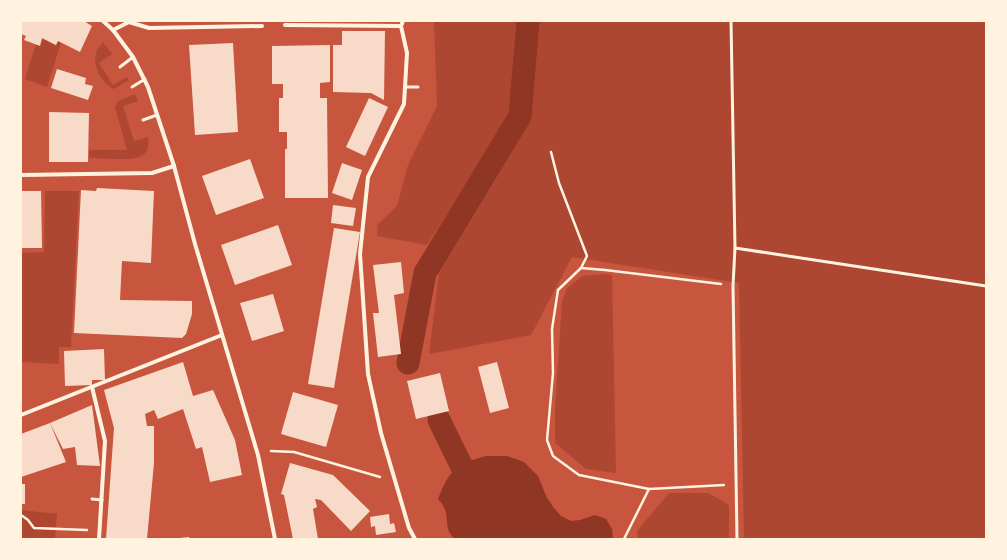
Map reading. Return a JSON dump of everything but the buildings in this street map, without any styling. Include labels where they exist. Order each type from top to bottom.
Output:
[{"type":"street","points":[[103,21],[113,30],[133,57],[145,79],[174,166],[195,244],[258,455],[275,539]]},
{"type":"street","points":[[113,30],[129,21],[149,28],[262,26]]},
{"type":"street","points":[[403,21],[401,26],[407,53],[404,104],[368,177],[360,254],[368,374],[381,433],[409,528],[415,539]]},
{"type":"street","points":[[285,25],[401,26]]},
{"type":"street","points":[[21,175],[152,173],[174,166]]},
{"type":"street","points":[[21,415],[222,335]]},
{"type":"street","points":[[92,387],[105,441],[99,539]]},
{"type":"lane","points":[[731,21],[735,248],[733,286],[737,539]]},
{"type":"lane","points":[[120,67],[133,57]]},
{"type":"lane","points":[[132,87],[145,79]]},
{"type":"lane","points":[[405,87],[418,87]]},
{"type":"lane","points":[[143,120],[157,115]]},
{"type":"lane","points":[[735,248],[986,286]]},
{"type":"lane","points":[[92,499],[102,500]]},
{"type":"path","points":[[551,152],[559,184],[587,256],[581,268],[558,290],[552,329],[553,372],[547,440],[553,456],[579,475],[649,489],[736,484]]},
{"type":"path","points":[[581,268],[733,286]]},
{"type":"path","points":[[272,451],[294,452],[396,481]]},
{"type":"path","points":[[624,539],[649,489]]},
{"type":"path","points":[[21,515],[28,520],[34,528],[100,530]]},
{"type":"shaded area","points":[[434,21],[517,21],[512,114],[427,245],[377,236],[378,224],[397,206],[408,165],[437,106]]},
{"type":"shaded area","points":[[534,21],[986,21],[986,539],[744,539],[739,283],[572,257],[531,335],[429,354],[440,264],[528,120]]},
{"type":"shaded area","points":[[43,39],[56,46],[58,41],[61,43],[47,87],[25,79],[36,44],[40,46]]},
{"type":"shaded area","points":[[103,42],[112,54],[99,63],[113,85],[127,77],[129,80],[114,89],[101,78],[96,67],[95,56],[97,50]]},
{"type":"shaded area","points":[[135,94],[138,101],[123,106],[134,141],[148,137],[148,146],[145,153],[139,157],[133,158],[89,158],[89,150],[127,150],[115,107],[118,101]]},
{"type":"shaded area","points":[[45,191],[79,191],[71,347],[59,347],[59,364],[21,362],[21,253],[44,252]]},
{"type":"shaded area","points":[[612,275],[616,473],[586,469],[555,443],[555,409],[562,302],[567,288],[582,276]]},
{"type":"shaded area","points":[[486,456],[507,456],[524,462],[538,476],[547,498],[561,516],[571,521],[580,520],[595,515],[606,519],[612,529],[613,539],[455,539],[449,532],[445,509],[438,499],[446,481],[455,469],[468,462]]},
{"type":"shaded area","points":[[669,493],[708,493],[729,505],[729,539],[638,539],[637,531]]},
{"type":"shaded area","points":[[21,510],[57,514],[55,539],[21,539]]},
{"type":"waterway","points":[[408,363],[425,273],[520,116],[528,21]]},
{"type":"waterway","points":[[439,420],[461,465],[518,539]]}]
